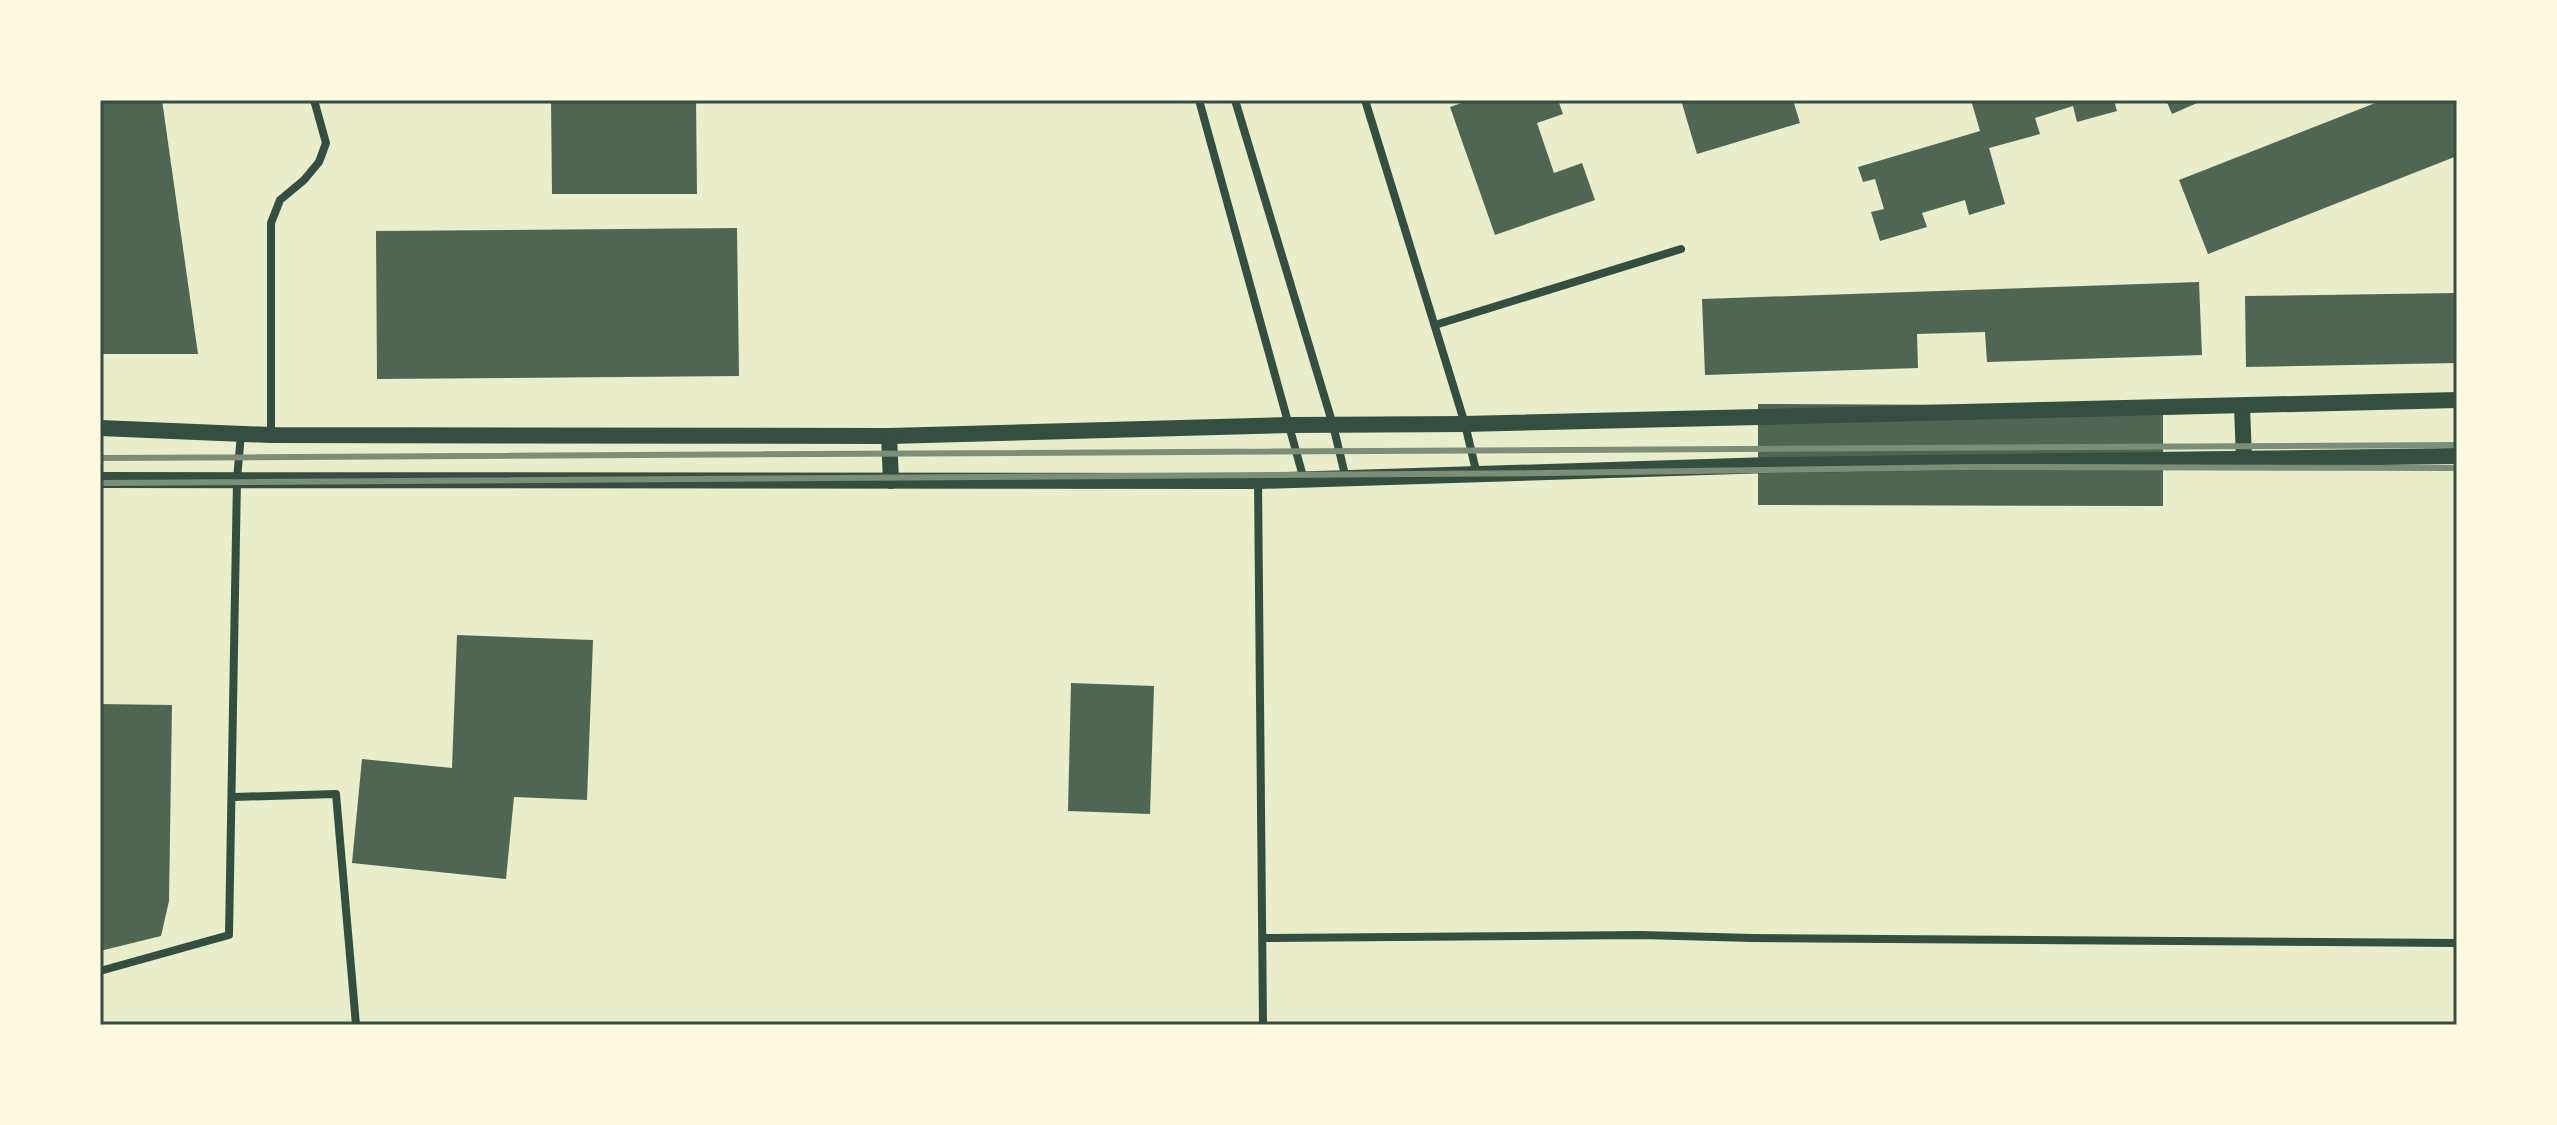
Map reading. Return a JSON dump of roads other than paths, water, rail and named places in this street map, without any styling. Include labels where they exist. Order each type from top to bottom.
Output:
[{"type":"main road","points":[[100,428],[271,435],[889,436],[2457,400]]},
{"type":"main road","points":[[2242,406],[2244,459]]},
{"type":"main road","points":[[889,436],[891,481]]},
{"type":"main road","points":[[100,480],[1258,481],[1785,465],[2457,456]]},
{"type":"street","points":[[271,435],[271,223],[280,200],[304,180],[323,153],[326,143],[314,100]]},
{"type":"street","points":[[1199,100],[1304,480]]},
{"type":"street","points":[[1235,100],[1333,425],[1346,479]]},
{"type":"street","points":[[1365,100],[1465,424],[1477,475]]},
{"type":"street","points":[[1435,325],[1681,249]]},
{"type":"street","points":[[100,971],[229,935],[234,797],[237,479],[241,434]]},
{"type":"street","points":[[1258,481],[1263,1025]]},
{"type":"street","points":[[234,797],[336,794],[356,1025]]},
{"type":"street","points":[[1264,938],[1641,935],[2457,943]]},
{"type":"railway","points":[[100,458],[2457,445]]},
{"type":"railway","points":[[100,483],[1975,467],[2457,468]]}]
